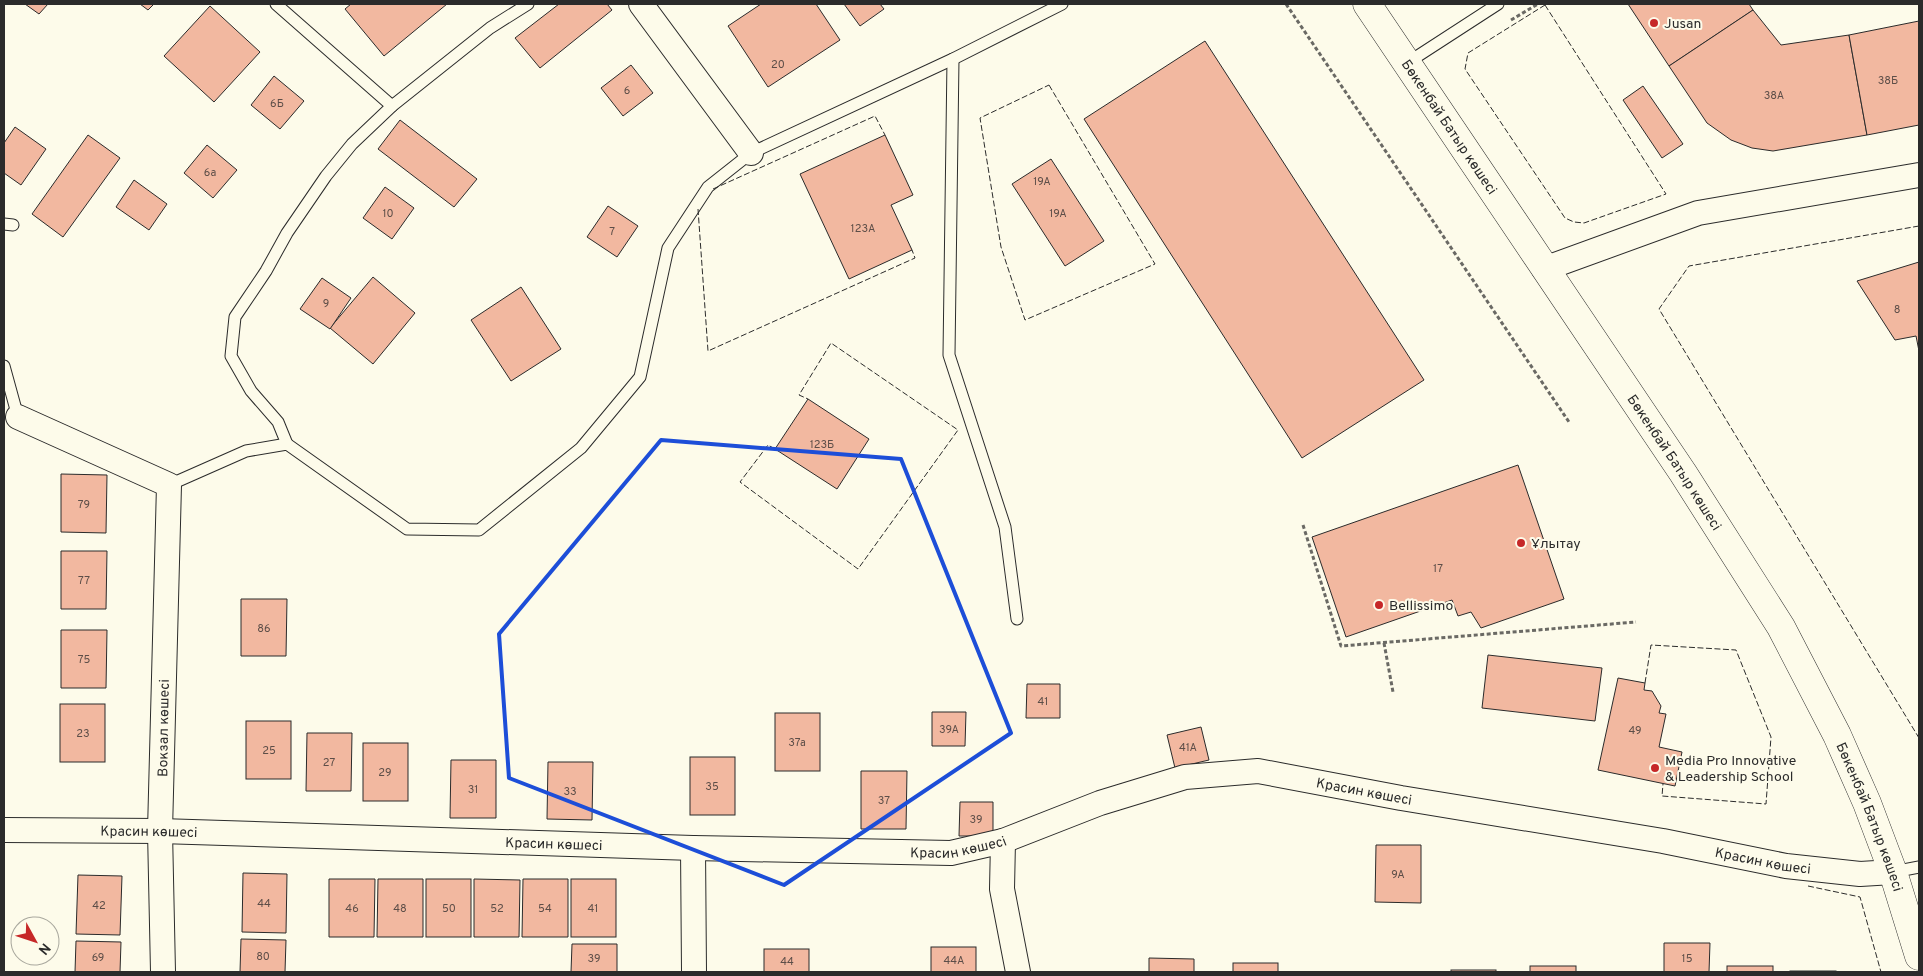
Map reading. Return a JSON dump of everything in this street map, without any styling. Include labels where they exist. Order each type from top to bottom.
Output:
[{"type":"main road","name":"Бөкенбай Батыр көшесі","points":[[1367,4],[1683,473],[1782,626],[1837,735],[1893,872],[1919,956]]},
{"type":"street","points":[[642,4],[751,153]]},
{"type":"street","points":[[1544,269],[1698,213],[1919,174]]},
{"type":"street","points":[[18,416],[169,485]]},
{"type":"street","name":"Вокзал көшесі","points":[[163,972],[160,832],[169,485]]},
{"type":"street","name":"Красин көшесі","points":[[4,830],[160,832],[693,848],[951,853],[1004,841],[1100,803],[1184,776],[1258,771],[1401,798],[1663,841],[1786,866],[1860,874],[1893,872]]},
{"type":"street","points":[[1004,841],[1002,889],[1018,972]]},
{"type":"street","points":[[693,848],[694,972]]},
{"type":"lane","points":[[276,4],[392,106]]},
{"type":"lane","points":[[528,4],[490,28],[392,106],[352,144],[326,176],[287,233],[266,272],[235,317],[230,356],[252,391],[278,422],[287,444],[407,529],[479,530],[581,448],[640,377],[668,248],[708,187],[751,153],[953,59],[1062,4]]},
{"type":"lane","points":[[1407,63],[1498,4]]},
{"type":"lane","points":[[953,59],[948,355],[1005,527],[1017,619]]},
{"type":"lane","points":[[4,366],[18,416]]},
{"type":"lane","points":[[169,485],[246,451],[287,444]]},
{"type":"lane","points":[[1893,872],[1919,867]]},
{"type":"path","points":[[1286,4],[1569,422]]},
{"type":"path","points":[[1303,525],[1341,646],[1636,622]]},
{"type":"path","points":[[1384,642],[1393,692]]},
{"type":"highlighted area","points":[[661,440],[901,459],[1011,733],[784,885],[509,778],[499,634]]},
{"type":"building","points":[[25,4],[48,4],[39,14]]},
{"type":"building","points":[[140,4],[154,4],[148,10]]},
{"type":"building","points":[[351,4],[447,4],[384,56],[345,9]]},
{"type":"building","points":[[559,4],[607,4],[612,10],[540,68],[515,38]]},
{"type":"building","points":[[761,4],[816,4],[840,40],[768,87],[728,26]]},
{"type":"building","points":[[844,4],[880,4],[884,9],[860,26]]},
{"type":"building","points":[[1628,4],[1749,4],[1753,10],[1669,66]]},
{"type":"building","points":[[210,6],[260,52],[214,102],[164,56]]},
{"type":"building","points":[[1753,10],[1781,45],[1849,35],[1867,135],[1773,151],[1752,148],[1731,140],[1707,123],[1669,66]]},
{"type":"building","points":[[1919,21],[1919,125],[1867,135],[1849,35]]},
{"type":"building","points":[[1205,41],[1424,380],[1302,458],[1084,119]]},
{"type":"building","points":[[631,65],[653,93],[623,116],[601,88]]},
{"type":"building","points":[[274,76],[304,101],[280,129],[251,105]]},
{"type":"building","points":[[1643,86],[1683,144],[1662,158],[1623,100]]},
{"type":"building","points":[[400,120],[477,179],[454,207],[378,149]]},
{"type":"building","points":[[15,127],[46,149],[21,185],[4,173],[4,143]]},
{"type":"building","points":[[88,135],[120,158],[63,237],[32,214]]},
{"type":"building","points":[[885,135],[913,195],[891,205],[912,250],[849,279],[800,174]]},
{"type":"building","points":[[207,145],[237,170],[213,198],[184,173]]},
{"type":"building","points":[[1051,159],[1104,241],[1065,266],[1012,184]]},
{"type":"building","points":[[134,180],[167,204],[149,230],[116,207]]},
{"type":"building","points":[[385,187],[414,208],[392,239],[363,218]]},
{"type":"building","points":[[608,206],[638,226],[617,257],[587,237]]},
{"type":"building","points":[[1919,262],[1919,351],[1916,336],[1895,340],[1857,281]]},
{"type":"building","points":[[373,277],[415,313],[373,364],[330,328]]},
{"type":"building","points":[[322,278],[351,298],[330,329],[300,309]]},
{"type":"building","points":[[521,287],[561,349],[511,381],[471,320]]},
{"type":"building","points":[[808,399],[869,439],[837,489],[775,449]]},
{"type":"building","points":[[1518,465],[1564,599],[1481,628],[1471,612],[1458,616],[1452,600],[1346,637],[1312,537]]},
{"type":"building","points":[[61,474],[107,475],[106,533],[61,532]]},
{"type":"building","points":[[61,551],[107,551],[106,609],[61,609]]},
{"type":"building","points":[[241,599],[287,599],[286,656],[241,656]]},
{"type":"building","points":[[61,630],[107,630],[106,688],[61,688]]},
{"type":"building","points":[[1488,655],[1602,668],[1595,721],[1482,708]]},
{"type":"building","points":[[1618,678],[1645,683],[1644,690],[1652,691],[1661,706],[1659,713],[1666,714],[1659,747],[1682,752],[1675,786],[1598,770]]},
{"type":"building","points":[[1027,684],[1060,684],[1060,718],[1026,718]]},
{"type":"building","points":[[60,704],[105,704],[105,762],[60,762]]},
{"type":"building","points":[[932,712],[966,712],[965,746],[932,746]]},
{"type":"building","points":[[775,713],[820,713],[820,771],[775,771]]},
{"type":"building","points":[[246,721],[291,721],[291,779],[246,779]]},
{"type":"building","points":[[1201,727],[1209,760],[1175,768],[1167,735]]},
{"type":"building","points":[[307,733],[352,733],[351,791],[306,791]]},
{"type":"building","points":[[363,743],[408,743],[408,801],[363,801]]},
{"type":"building","points":[[690,757],[735,757],[735,815],[690,815]]},
{"type":"building","points":[[451,760],[496,760],[496,818],[450,818]]},
{"type":"building","points":[[548,762],[593,762],[592,820],[547,819]]},
{"type":"building","points":[[861,771],[907,771],[906,829],[861,829]]},
{"type":"building","points":[[960,802],[993,802],[993,836],[959,836]]},
{"type":"building","points":[[1376,845],[1421,845],[1421,903],[1375,902]]},
{"type":"building","points":[[243,873],[287,874],[286,933],[242,932]]},
{"type":"building","points":[[78,875],[122,876],[120,935],[76,934]]},
{"type":"building","points":[[329,879],[375,879],[374,937],[329,937]]},
{"type":"building","points":[[378,879],[423,879],[423,937],[377,937]]},
{"type":"building","points":[[426,879],[471,879],[471,937],[426,937]]},
{"type":"building","points":[[474,879],[520,880],[519,937],[474,937]]},
{"type":"building","points":[[523,879],[568,879],[568,937],[522,937]]},
{"type":"building","points":[[571,879],[616,879],[616,937],[571,937]]},
{"type":"building","points":[[241,939],[286,940],[285,972],[240,972]]},
{"type":"building","points":[[76,941],[121,942],[120,972],[75,972]]},
{"type":"building","points":[[1664,943],[1710,943],[1709,972],[1664,972]]},
{"type":"building","points":[[572,944],[617,944],[617,972],[571,972]]},
{"type":"building","points":[[931,947],[976,947],[976,972],[931,972]]},
{"type":"building","points":[[764,949],[809,949],[809,972],[764,972]]},
{"type":"building","points":[[1149,958],[1194,959],[1194,972],[1149,972]]},
{"type":"building","points":[[1233,963],[1278,963],[1278,972],[1233,972]]},
{"type":"building","points":[[1530,966],[1576,966],[1576,972],[1530,972]]},
{"type":"building","points":[[1727,966],[1773,966],[1773,972],[1727,972]]},
{"type":"building","points":[[1451,970],[1496,970],[1496,972],[1451,972]]},
{"type":"building","points":[[1836,971],[1836,972],[1790,972]]},
{"type":"fence","points":[[1545,5],[1666,194],[1584,223],[1574,222],[1565,218],[1465,69],[1468,53],[1545,5]]},
{"type":"fence","points":[[1049,85],[1155,264],[1025,320],[1001,247],[980,118],[1049,85]]},
{"type":"fence","points":[[713,189],[875,116],[885,135]]},
{"type":"fence","points":[[698,209],[708,351],[915,258],[912,250]]},
{"type":"fence","points":[[1919,226],[1689,266],[1659,309],[1919,738]]},
{"type":"fence","points":[[775,449],[768,445],[740,482],[858,569],[958,430],[831,343],[799,395],[808,399]]},
{"type":"fence","points":[[1645,683],[1651,645],[1736,650],[1771,737],[1766,804],[1662,796],[1663,784]]},
{"type":"fence","points":[[1808,886],[1860,897],[1881,972]]},
{"type":"place","name":"Jusan","points":[[1654,23]]},
{"type":"place","name":"Ұлытау","points":[[1521,543]]},
{"type":"place","name":"Bellissimo","points":[[1379,605]]},
{"type":"place","name":"Media Pro Innovative & Leadership School","points":[[1655,768]]}]
